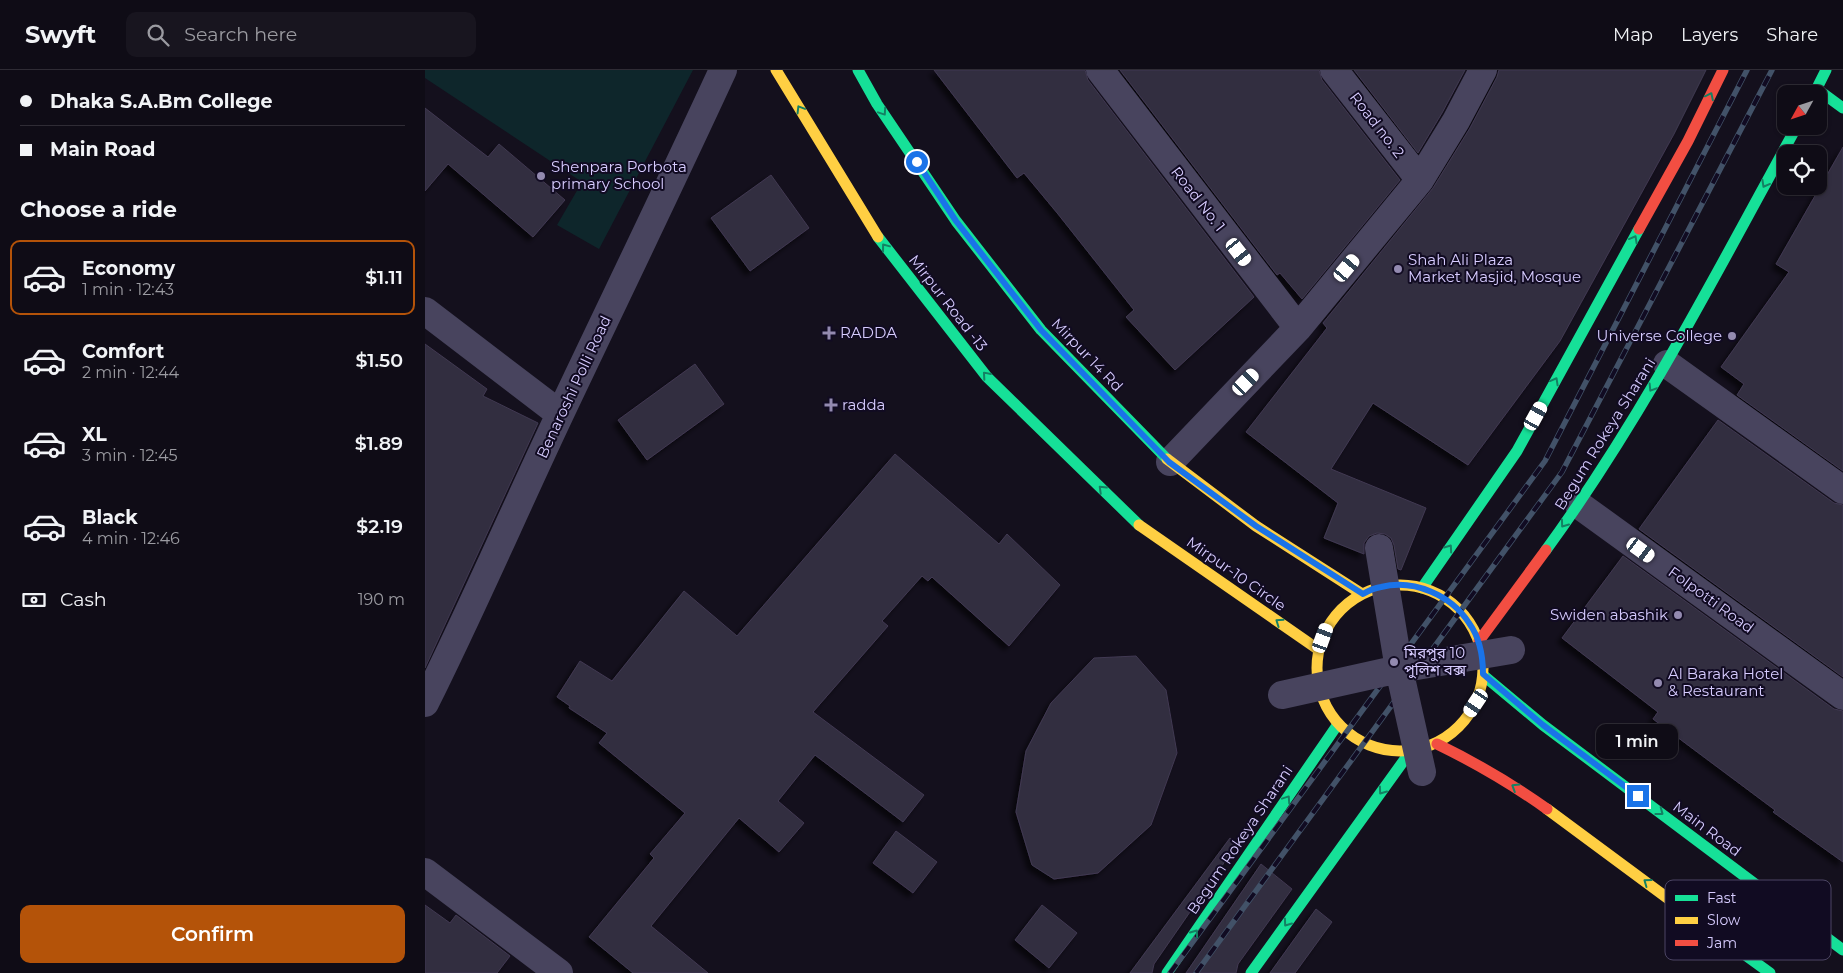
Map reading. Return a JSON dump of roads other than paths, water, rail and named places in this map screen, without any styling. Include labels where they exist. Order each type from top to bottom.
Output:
[{"type":"main road","name":"Mirpur Road -13","points":[[776,70],[881,242],[987,377],[1136,523]]},
{"type":"main road","name":"Mirpur 14 Rd","points":[[858,70],[877,104],[956,221],[1041,330],[1169,462],[1256,526],[1363,594]]},
{"type":"main road","points":[[1422,588],[1517,451],[1688,141],[1723,70]]},
{"type":"main road","points":[[1819,85],[1826,70]]},
{"type":"main road","points":[[1827,98],[1843,108]]},
{"type":"main road","name":"Begum Rokeya Sharani","points":[[1479,642],[1579,504],[1667,364],[1792,135]]},
{"type":"main road","name":"Mirpur-10 Circle","points":[[1136,523],[1319,650]]},
{"type":"main road","points":[[1251,973],[1416,762],[1461,726],[1476,703],[1483,674],[1483,658],[1479,642],[1470,623],[1457,608],[1440,596],[1422,588],[1401,585],[1381,587],[1363,594],[1342,608],[1327,627],[1319,650],[1316,676],[1323,702],[1338,724],[1359,741],[1416,762]]},
{"type":"main road","name":"Main Road","points":[[1483,674],[1543,725],[1750,880]]},
{"type":"main road","name":"Begum Rokeya Sharani","points":[[1167,973],[1338,724]]},
{"type":"main road","points":[[1437,744],[1480,765],[1521,790],[1665,896]]},
{"type":"main road","name":"Main Road","points":[[1831,941],[1843,950]]},
{"type":"main road","points":[[1752,960],[1770,973]]},
{"type":"street","name":"Benaroshi Polli Road","points":[[425,703],[463,627],[723,70]]},
{"type":"street","name":"Road No. 1","points":[[1100,70],[1297,328]]},
{"type":"street","name":"Road no. 2","points":[[1334,70],[1420,180]]},
{"type":"street","points":[[1169,462],[1297,328],[1420,180],[1456,121],[1483,70]]},
{"type":"street","points":[[425,311],[561,414]]},
{"type":"street","points":[[1667,364],[1843,490]]},
{"type":"street","name":"Folpotti Road","points":[[1579,504],[1843,696]]},
{"type":"street","points":[[1379,548],[1416,762]]},
{"type":"street","points":[[1282,695],[1399,669],[1511,650]]},
{"type":"street","points":[[425,872],[559,973]]},
{"type":"railway","points":[[1170,973],[1545,461],[1747,70]]},
{"type":"railway","points":[[1196,973],[1562,472],[1772,70]]},
{"type":"place","name":"Shenpara Porbota primary School","points":[[541,176]]},
{"type":"place","name":"Shah Ali Plaza Market Masjid, Mosque","points":[[1398,269]]},
{"type":"place","name":"RADDA","points":[[829,333]]},
{"type":"place","name":"Universe College","points":[[1732,336]]},
{"type":"place","name":"radda","points":[[831,405]]},
{"type":"place","name":"Swiden abashik","points":[[1678,615]]},
{"type":"place","name":"মিরপুর 10 পুলিশ বক্স","points":[[1394,662]]},
{"type":"place","name":"Al Baraka Hotel & Restaurant","points":[[1658,683]]}]
